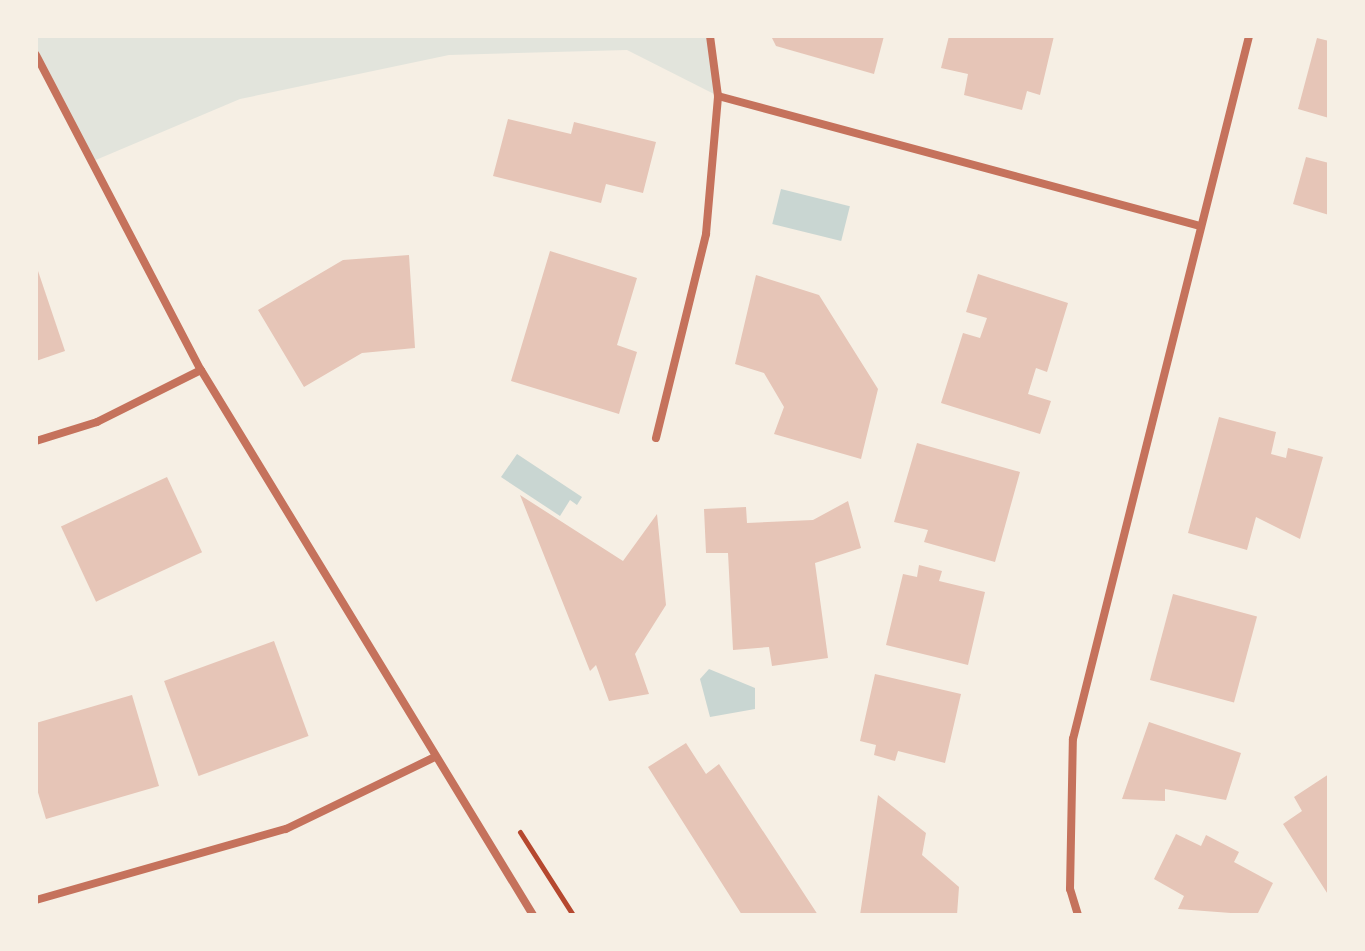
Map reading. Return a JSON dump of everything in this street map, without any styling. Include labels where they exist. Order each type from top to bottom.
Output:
[{"type":"street","points":[[656,438],[706,234],[718,96],[710,36]]},
{"type":"street","points":[[1078,915],[1070,889],[1073,739],[1197,225],[1249,36]]},
{"type":"street","points":[[36,55],[201,370],[533,915]]},
{"type":"street","points":[[718,96],[1197,225]]},
{"type":"street","points":[[36,441],[97,422],[201,370]]},
{"type":"street","points":[[36,900],[286,829],[435,757]]},
{"type":"path","points":[[517,827],[573,915]]},
{"type":"shaded area","points":[[36,36],[710,36],[718,96],[627,50],[449,55],[240,99],[91,162],[36,55]]},
{"type":"shaded area","points":[[781,189],[850,206],[841,241],[772,224]]},
{"type":"shaded area","points":[[517,454],[582,497],[577,505],[570,500],[560,516],[501,477]]},
{"type":"shaded area","points":[[709,669],[755,688],[755,709],[710,717],[700,679]]},
{"type":"building","points":[[771,36],[884,36],[874,74],[776,46]]},
{"type":"building","points":[[949,36],[1054,36],[1040,95],[1027,91],[1022,110],[964,95],[968,74],[941,68]]},
{"type":"building","points":[[1317,38],[1329,41],[1329,118],[1298,109]]},
{"type":"building","points":[[508,119],[571,134],[574,122],[656,142],[643,193],[606,184],[601,203],[493,176]]},
{"type":"building","points":[[1306,157],[1329,163],[1329,215],[1293,204]]},
{"type":"building","points":[[550,251],[637,278],[617,345],[637,352],[619,414],[511,381]]},
{"type":"building","points":[[409,255],[415,348],[362,353],[304,387],[258,310],[343,260]]},
{"type":"building","points":[[36,265],[65,351],[36,361]]},
{"type":"building","points":[[978,274],[1068,303],[1047,372],[1036,368],[1028,394],[1051,401],[1040,434],[941,403],[963,333],[980,338],[987,318],[966,312]]},
{"type":"building","points":[[756,275],[819,295],[878,389],[861,459],[774,434],[784,407],[764,373],[735,364]]},
{"type":"building","points":[[1219,417],[1276,432],[1271,454],[1286,458],[1288,448],[1323,457],[1300,539],[1256,517],[1247,550],[1188,533]]},
{"type":"building","points":[[917,443],[1020,472],[995,562],[924,542],[928,530],[894,522]]},
{"type":"building","points":[[167,477],[202,552],[96,602],[61,526]]},
{"type":"building","points":[[520,495],[623,561],[657,514],[666,605],[635,654],[649,694],[609,701],[596,665],[590,671]]},
{"type":"building","points":[[848,501],[861,548],[815,563],[828,658],[772,666],[769,647],[733,650],[728,553],[706,553],[704,509],[746,507],[747,523],[813,520]]},
{"type":"building","points":[[919,565],[942,571],[939,581],[985,592],[968,665],[886,645],[903,574],[917,577]]},
{"type":"building","points":[[1173,594],[1257,617],[1234,702],[1150,680]]},
{"type":"building","points":[[274,641],[309,736],[199,776],[164,681]]},
{"type":"building","points":[[875,674],[961,694],[945,763],[898,751],[895,761],[874,755],[876,745],[860,741]]},
{"type":"building","points":[[132,695],[159,786],[46,819],[36,786],[36,723]]},
{"type":"building","points":[[1149,722],[1241,753],[1226,800],[1165,789],[1165,801],[1122,799]]},
{"type":"building","points":[[686,743],[706,774],[719,764],[818,915],[742,915],[648,767]]},
{"type":"building","points":[[1329,774],[1329,896],[1283,824],[1302,811],[1294,797]]},
{"type":"building","points":[[878,795],[926,833],[922,855],[959,887],[957,915],[860,915]]},
{"type":"building","points":[[1176,834],[1201,846],[1206,835],[1239,852],[1234,862],[1273,883],[1257,915],[1178,909],[1184,896],[1154,879]]}]
